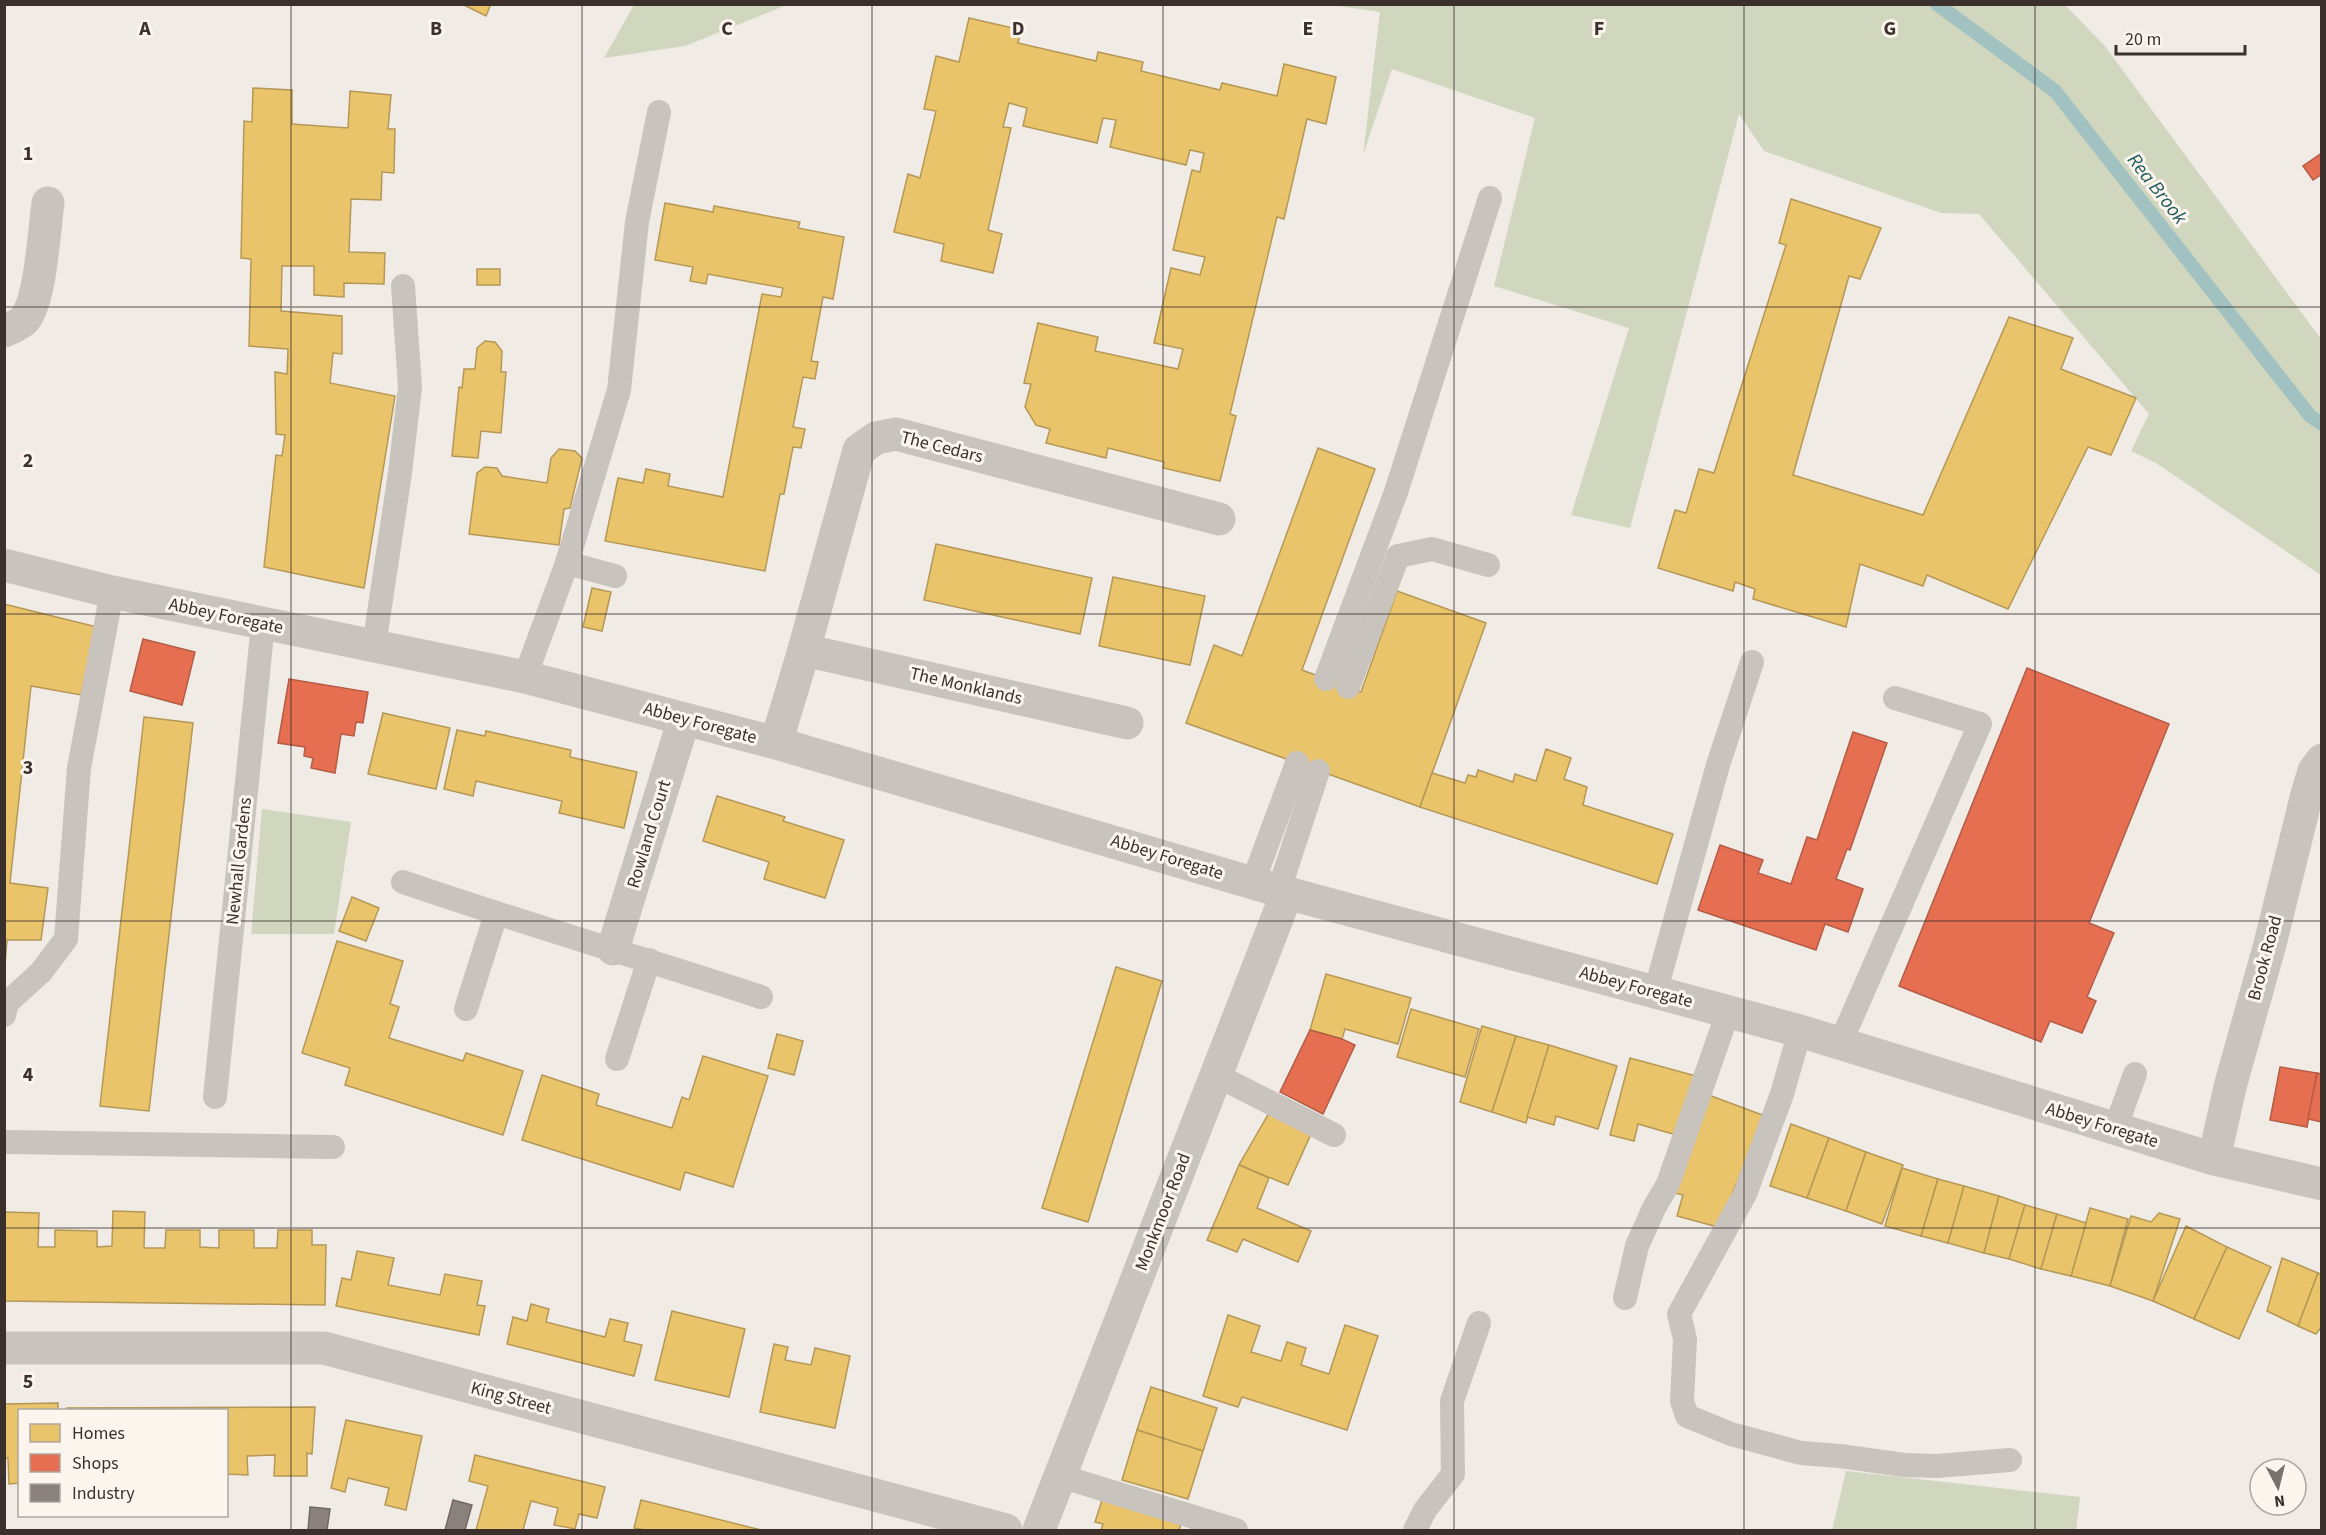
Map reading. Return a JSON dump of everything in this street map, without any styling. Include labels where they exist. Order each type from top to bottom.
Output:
[{"type":"street","points":[[4,331],[24,321],[30,309],[39,272],[48,203]]},
{"type":"street","name":"The Cedars","points":[[776,743],[859,450],[876,438],[896,434],[1219,519]]},
{"type":"street","name":"Abbey Foregate","points":[[4,565],[112,592],[525,677],[776,743],[1273,888],[1800,1031],[2214,1159],[2322,1184]]},
{"type":"street","name":"The Monklands","points":[[804,650],[1127,723]]},
{"type":"street","name":"Rowland Court","points":[[613,949],[684,719]]},
{"type":"street","name":"Brook Road","points":[[2214,1159],[2230,1087],[2270,944],[2307,794],[2314,771],[2322,760]]},
{"type":"street","name":"Monkmoor Road","points":[[1039,1530],[1216,1075],[1273,888]]},
{"type":"street","name":"King Street","points":[[4,1348],[324,1348],[1006,1530]]},
{"type":"lane","points":[[525,677],[567,563],[619,390],[637,222],[659,112]]},
{"type":"lane","points":[[1488,565],[1432,549],[1398,556],[1337,683],[1490,198]]},
{"type":"lane","points":[[374,646],[400,473],[410,387],[404,286]]},
{"type":"lane","points":[[567,563],[615,576]]},
{"type":"lane","points":[[4,1015],[7,1003],[41,972],[66,939],[79,768],[112,592]]},
{"type":"lane","name":"Newhall Gardens","points":[[215,1098],[263,624]]},
{"type":"lane","points":[[1655,993],[1718,765],[1752,662]]},
{"type":"lane","points":[[1840,1044],[1980,724],[1895,698]]},
{"type":"lane","points":[[1273,888],[1308,767]]},
{"type":"lane","points":[[403,882],[496,914],[649,960],[761,997]]},
{"type":"lane","points":[[466,1009],[496,914]]},
{"type":"lane","points":[[617,1059],[649,960]]},
{"type":"lane","points":[[1625,1298],[1637,1246],[1668,1184],[1728,1012]]},
{"type":"lane","points":[[1800,1031],[1782,1094],[1745,1194],[1679,1314],[1685,1338],[1682,1401],[1688,1416],[1731,1434],[1801,1453],[1915,1466],[2010,1460]]},
{"type":"lane","points":[[2115,1129],[2135,1074]]},
{"type":"lane","points":[[1216,1075],[1334,1136]]},
{"type":"lane","points":[[4,1142],[333,1148]]},
{"type":"lane","points":[[1414,1530],[1425,1510],[1453,1474],[1452,1401],[1479,1323]]},
{"type":"lane","points":[[1060,1476],[1236,1530]]},
{"type":"green space","points":[[634,5],[787,5],[685,46],[604,58]]},
{"type":"green space","points":[[1332,5],[2065,5],[2104,45],[2321,339],[2321,575],[2156,463],[2131,451],[2149,414],[1979,214],[1941,213],[1764,151],[1739,114],[1630,528],[1571,515],[1629,328],[1494,286],[1535,118],[1392,69],[1363,155],[1380,12]]},
{"type":"green space","points":[[262,809],[351,822],[334,934],[251,934]]},
{"type":"green space","points":[[1846,1471],[2080,1497],[2076,1530],[1832,1530]]},
{"type":"building: Homes","points":[[462,4],[491,4],[486,16]]},
{"type":"building: Homes","points":[[969,18],[1021,30],[1018,43],[1096,61],[1098,52],[1143,62],[1141,71],[1220,90],[1222,83],[1277,96],[1284,64],[1336,77],[1326,124],[1307,119],[1284,219],[1277,217],[1230,414],[1236,416],[1220,481],[1163,468],[1164,462],[1108,448],[1106,458],[1046,443],[1050,429],[1036,425],[1025,407],[1031,384],[1024,383],[1038,323],[1098,337],[1095,351],[1178,369],[1183,349],[1154,343],[1171,268],[1200,275],[1205,257],[1173,250],[1192,170],[1200,172],[1204,153],[1190,150],[1186,165],[1110,147],[1116,120],[1103,118],[1097,143],[1023,126],[1027,108],[1009,103],[1003,127],[1011,128],[988,230],[1002,234],[993,273],[941,261],[944,244],[894,232],[908,174],[920,178],[936,111],[924,109],[936,56],[959,62]]},
{"type":"building: Homes","points":[[253,88],[292,90],[292,124],[348,128],[350,91],[391,95],[388,129],[395,129],[394,173],[382,172],[381,200],[351,199],[349,252],[385,253],[384,284],[344,283],[344,297],[314,295],[314,266],[282,266],[281,311],[342,316],[342,354],[333,353],[330,383],[395,396],[364,588],[264,567],[276,455],[282,456],[285,435],[276,434],[275,372],[287,374],[288,349],[249,346],[251,259],[241,258],[244,121],[252,122]]},
{"type":"building: Homes","points":[[1791,199],[1881,228],[1860,279],[1849,276],[1793,475],[1923,515],[2009,317],[2073,338],[2061,369],[2136,398],[2111,455],[2088,447],[2008,609],[1927,575],[1923,586],[1860,564],[1846,627],[1753,599],[1755,589],[1735,582],[1733,591],[1658,568],[1675,510],[1686,513],[1699,469],[1714,473],[1786,245],[1779,243]]},
{"type":"building: Homes","points":[[665,203],[713,212],[714,206],[800,222],[798,228],[844,237],[833,299],[823,297],[811,361],[818,362],[815,379],[803,377],[793,427],[805,429],[801,448],[793,447],[784,494],[780,494],[765,571],[605,541],[618,478],[643,483],[646,469],[670,474],[668,486],[723,497],[762,294],[781,297],[783,288],[708,274],[706,284],[690,281],[693,267],[655,260]]},
{"type":"building: Homes","points":[[477,269],[500,269],[500,285],[477,285]]},
{"type":"building: Homes","points":[[485,341],[495,342],[502,351],[501,372],[506,372],[501,433],[481,431],[478,458],[452,456],[459,387],[462,388],[464,369],[475,369],[477,348]]},
{"type":"building: Homes","points":[[1318,448],[1375,469],[1302,670],[1361,692],[1397,591],[1486,623],[1420,807],[1186,723],[1214,645],[1242,656]]},
{"type":"building: Homes","points":[[559,449],[575,451],[582,458],[570,508],[564,509],[559,545],[469,534],[477,473],[485,467],[497,468],[502,476],[547,483],[551,458]]},
{"type":"building: Homes","points":[[936,544],[1092,578],[1080,634],[924,600]]},
{"type":"building: Homes","points":[[1113,577],[1205,596],[1190,665],[1099,646]]},
{"type":"building: Homes","points":[[592,588],[611,592],[602,631],[583,627]]},
{"type":"building: Homes","points":[[4,604],[97,627],[81,695],[31,686],[10,883],[48,888],[41,940],[7,940],[5,965]]},
{"type":"building: Homes","points":[[383,713],[450,728],[436,789],[368,774]]},
{"type":"building: Homes","points":[[144,717],[193,723],[149,1111],[100,1106]]},
{"type":"building: Homes","points":[[457,730],[485,736],[486,731],[571,750],[570,757],[637,772],[624,828],[559,813],[562,801],[476,781],[473,796],[444,789]]},
{"type":"building: Homes","points":[[1546,749],[1571,758],[1564,779],[1587,787],[1583,805],[1673,834],[1657,884],[1420,807],[1432,773],[1465,783],[1468,775],[1476,777],[1478,770],[1513,782],[1515,774],[1536,781]]},
{"type":"building: Homes","points":[[717,796],[785,817],[783,821],[844,840],[825,898],[764,879],[769,862],[703,841]]},
{"type":"building: Homes","points":[[352,897],[379,908],[366,941],[339,931]]},
{"type":"building: Homes","points":[[337,941],[403,961],[390,1004],[399,1007],[389,1038],[463,1061],[466,1053],[523,1071],[503,1135],[345,1085],[350,1068],[302,1053]]},
{"type":"building: Homes","points":[[1116,967],[1162,981],[1088,1222],[1042,1208]]},
{"type":"building: Homes","points":[[1326,974],[1411,998],[1398,1044],[1345,1029],[1342,1039],[1310,1030]]},
{"type":"building: Homes","points":[[1411,1009],[1479,1029],[1465,1077],[1397,1057]]},
{"type":"building: Homes","points":[[1482,1026],[1516,1036],[1492,1112],[1460,1102]]},
{"type":"building: Homes","points":[[777,1034],[803,1041],[794,1075],[768,1068]]},
{"type":"building: Homes","points":[[1516,1036],[1549,1045],[1526,1123],[1492,1112]]},
{"type":"building: Homes","points":[[1549,1045],[1617,1066],[1598,1129],[1556,1116],[1554,1125],[1527,1117]]},
{"type":"building: Homes","points":[[703,1056],[768,1076],[733,1187],[685,1172],[680,1190],[522,1140],[542,1075],[599,1094],[596,1105],[672,1128],[682,1097],[689,1100]]},
{"type":"building: Homes","points":[[1630,1058],[1696,1076],[1680,1136],[1638,1124],[1634,1141],[1610,1135]]},
{"type":"building: Homes","points":[[1706,1094],[1765,1116],[1718,1227],[1677,1216],[1683,1195],[1675,1193]]},
{"type":"building: Homes","points":[[1269,1113],[1311,1134],[1288,1185],[1239,1165]]},
{"type":"building: Homes","points":[[1791,1124],[1829,1138],[1807,1198],[1770,1186]]},
{"type":"building: Homes","points":[[1829,1138],[1866,1152],[1846,1211],[1807,1198]]},
{"type":"building: Homes","points":[[1866,1152],[1903,1165],[1882,1224],[1846,1211]]},
{"type":"building: Homes","points":[[1239,1165],[1269,1178],[1257,1208],[1311,1231],[1298,1262],[1243,1239],[1237,1252],[1207,1240]]},
{"type":"building: Homes","points":[[1902,1168],[1938,1179],[1921,1236],[1885,1226]]},
{"type":"building: Homes","points":[[1938,1179],[1964,1186],[1948,1243],[1921,1236]]},
{"type":"building: Homes","points":[[1964,1186],[1999,1196],[1984,1253],[1948,1243]]},
{"type":"building: Homes","points":[[1999,1196],[2025,1205],[2009,1259],[1984,1253]]},
{"type":"building: Homes","points":[[2025,1205],[2057,1214],[2041,1269],[2009,1259]]},
{"type":"building: Homes","points":[[2090,1208],[2128,1219],[2110,1286],[2071,1276]]},
{"type":"building: Homes","points":[[113,1211],[145,1212],[144,1248],[165,1248],[166,1230],[200,1230],[200,1247],[219,1248],[219,1230],[254,1230],[254,1248],[277,1248],[278,1230],[312,1230],[312,1245],[326,1245],[325,1305],[4,1301],[4,1212],[39,1213],[38,1247],[55,1247],[55,1230],[97,1231],[97,1247],[112,1246]]},
{"type":"building: Homes","points":[[2159,1213],[2180,1219],[2153,1301],[2110,1286],[2131,1216],[2151,1222]]},
{"type":"building: Homes","points":[[2057,1214],[2086,1223],[2071,1276],[2041,1269]]},
{"type":"building: Homes","points":[[2186,1226],[2227,1247],[2194,1319],[2153,1301]]},
{"type":"building: Homes","points":[[2227,1247],[2271,1267],[2239,1339],[2194,1319]]},
{"type":"building: Homes","points":[[357,1251],[394,1258],[388,1285],[440,1295],[445,1274],[482,1281],[477,1305],[485,1306],[479,1335],[336,1306],[342,1278],[351,1280]]},
{"type":"building: Homes","points":[[2282,1258],[2318,1273],[2298,1326],[2267,1311]]},
{"type":"building: Homes","points":[[2318,1273],[2322,1275],[2322,1326],[2316,1334],[2298,1326]]},
{"type":"building: Homes","points":[[531,1304],[549,1309],[546,1322],[605,1337],[610,1319],[628,1323],[624,1341],[642,1345],[634,1376],[507,1344],[513,1317],[527,1321]]},
{"type":"building: Homes","points":[[672,1311],[745,1329],[729,1397],[655,1380]]},
{"type":"building: Homes","points":[[1228,1315],[1260,1326],[1251,1352],[1281,1361],[1287,1342],[1306,1348],[1301,1365],[1329,1374],[1345,1325],[1378,1336],[1347,1430],[1242,1397],[1238,1407],[1203,1396]]},
{"type":"building: Homes","points":[[774,1344],[788,1347],[785,1360],[811,1365],[815,1348],[850,1356],[835,1428],[760,1412]]},
{"type":"building: Homes","points":[[1151,1387],[1217,1408],[1203,1451],[1137,1430]]},
{"type":"building: Homes","points":[[58,1403],[58,1409],[18,1409],[18,1483],[9,1484],[8,1458],[4,1458],[4,1404]]},
{"type":"building: Homes","points":[[315,1407],[312,1454],[307,1453],[307,1476],[274,1476],[275,1455],[247,1456],[248,1475],[228,1474],[228,1409],[67,1408]]},
{"type":"building: Homes","points":[[346,1420],[422,1436],[406,1510],[385,1505],[389,1488],[348,1478],[345,1492],[331,1488]]},
{"type":"building: Homes","points":[[1137,1430],[1203,1451],[1188,1499],[1122,1480]]},
{"type":"building: Homes","points":[[475,1455],[605,1487],[597,1518],[579,1514],[575,1529],[554,1525],[558,1508],[531,1501],[523,1530],[476,1530],[488,1486],[469,1481]]},
{"type":"building: Homes","points":[[1103,1497],[1182,1521],[1179,1530],[1101,1530],[1103,1524],[1095,1522]]},
{"type":"building: Homes","points":[[641,1500],[761,1530],[645,1530],[634,1528]]},
{"type":"building: Shops","points":[[2322,153],[2322,174],[2313,180],[2303,166]]},
{"type":"building: Shops","points":[[143,639],[195,652],[182,705],[130,691]]},
{"type":"building: Shops","points":[[2027,668],[2169,724],[2089,923],[2114,933],[2087,997],[2096,1001],[2082,1033],[2050,1021],[2041,1042],[1899,986]]},
{"type":"building: Shops","points":[[289,679],[368,692],[363,723],[356,722],[354,736],[341,734],[335,773],[311,768],[313,758],[304,756],[305,747],[278,743]]},
{"type":"building: Shops","points":[[1853,732],[1887,743],[1850,850],[1847,849],[1836,879],[1863,889],[1848,932],[1825,924],[1816,950],[1698,910],[1720,845],[1763,860],[1758,873],[1791,884],[1807,837],[1817,840]]},
{"type":"building: Shops","points":[[1310,1030],[1355,1045],[1323,1114],[1280,1092]]},
{"type":"building: Shops","points":[[2280,1067],[2317,1073],[2307,1127],[2270,1120]]},
{"type":"building: Shops","points":[[2317,1073],[2322,1074],[2322,1122],[2308,1119]]},
{"type":"building: Industry","points":[[453,1500],[472,1505],[465,1530],[445,1530]]},
{"type":"building: Industry","points":[[310,1507],[330,1509],[327,1530],[308,1530]]},
{"type":"waterway","name":"Rea Brook","points":[[1937,4],[2055,91],[2310,416],[2322,424]]}]
